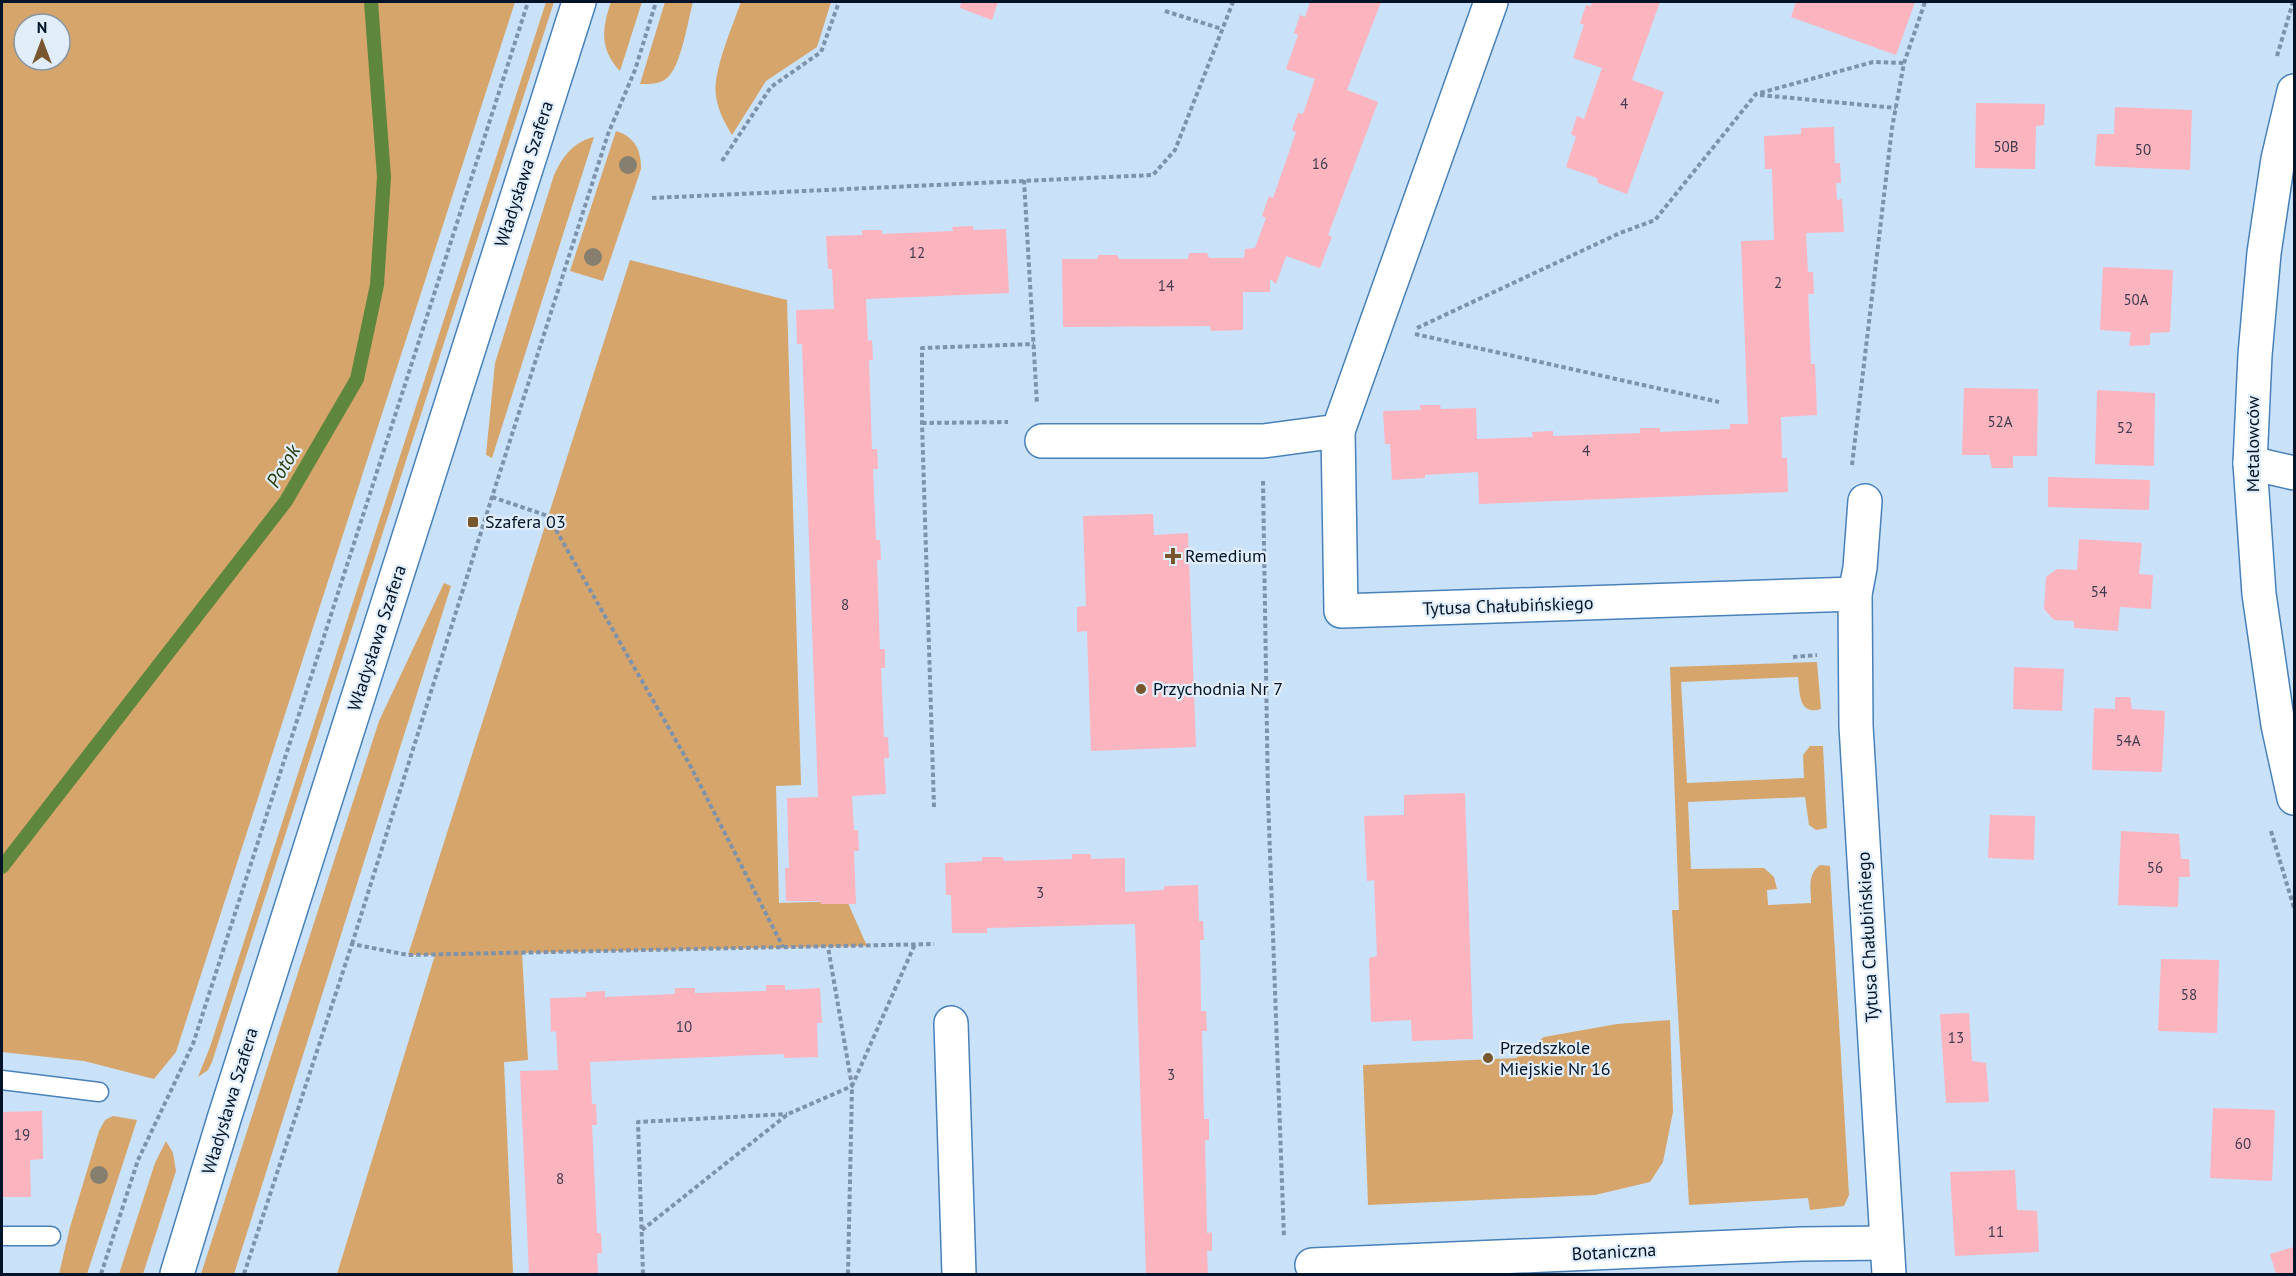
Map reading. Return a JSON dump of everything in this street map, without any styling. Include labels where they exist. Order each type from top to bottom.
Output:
[{"type":"street","name":"Władysława Szafera","points":[[177,1275],[231,1097],[579,2]]},
{"type":"street","points":[[1042,441],[1263,441],[1338,431],[1491,2]]},
{"type":"street","name":"Metalowców","points":[[2295,91],[2278,159],[2264,254],[2255,355],[2250,464],[2259,594],[2278,725],[2295,798]]},
{"type":"street","name":"Tytusa Chałubińskiego","points":[[1338,431],[1341,611],[1855,594]]},
{"type":"street","points":[[2250,464],[2295,473]]},
{"type":"street","name":"Tytusa Chałubińskiego","points":[[1864,501],[1860,568],[1855,594],[1856,726],[1887,1259]]},
{"type":"street","points":[[951,1023],[959,1275]]},
{"type":"street","name":"Botaniczna","points":[[1312,1265],[1802,1244],[1887,1259]]},
{"type":"lane","points":[[2,1080],[99,1092]]},
{"type":"lane","points":[[2,1236],[51,1236]]},
{"type":"path","points":[[101,1275],[138,1160],[193,1044],[528,2]]},
{"type":"path","points":[[244,1275],[352,945],[608,134],[635,70],[656,2]]},
{"type":"path","points":[[722,161],[771,87],[821,52],[839,2]]},
{"type":"path","points":[[652,198],[1153,175],[1175,150],[1233,2]]},
{"type":"path","points":[[1852,466],[1896,108],[1904,63],[1924,2]]},
{"type":"path","points":[[1165,11],[1222,29]]},
{"type":"path","points":[[1719,402],[1408,332],[1620,233],[1655,220],[1756,94],[1873,62],[1904,63]]},
{"type":"path","points":[[1756,94],[1896,108]]},
{"type":"path","points":[[1024,180],[1038,422],[1042,441]]},
{"type":"path","points":[[934,807],[921,423],[921,348],[1034,344]]},
{"type":"path","points":[[1263,441],[1268,798],[1284,1248]]},
{"type":"path","points":[[492,497],[549,516],[691,767],[783,947]]},
{"type":"path","points":[[352,945],[408,955],[934,944]]},
{"type":"path","points":[[642,1230],[788,1113],[852,1086],[915,945]]},
{"type":"path","points":[[828,947],[852,1086],[848,1275]]},
{"type":"path","points":[[643,1275],[638,1122],[788,1113]]},
{"type":"path","points":[[1284,1237],[1296,1237]]},
{"type":"shaded area","points":[[2,2],[515,2],[176,1052],[154,1079],[84,1061],[2,1052]]},
{"type":"shaded area","points":[[546,2],[554,2],[212,1062],[208,1070],[198,1077],[210,1047]]},
{"type":"shaded area","points":[[611,2],[642,2],[620,71],[608,55],[604,38]]},
{"type":"shaded area","points":[[665,2],[693,2],[680,54],[667,78],[657,83],[640,84]]},
{"type":"shaded area","points":[[741,2],[831,2],[817,47],[766,81],[732,135],[718,107],[716,86],[724,49]]},
{"type":"shaded area","points":[[616,131],[628,137],[636,145],[641,169],[603,281],[570,271]]},
{"type":"shaded area","points":[[594,137],[492,458],[486,455],[495,363],[554,175],[574,146]]},
{"type":"shaded area","points":[[630,260],[787,300],[801,785],[776,786],[779,903],[847,901],[867,946],[522,953],[528,1060],[504,1062],[513,1274],[337,1274],[435,955],[408,955]]},
{"type":"shaded area","points":[[444,583],[451,586],[234,1274],[201,1274],[379,721]]},
{"type":"shaded area","points":[[1817,662],[1821,709],[1813,710],[1804,706],[1800,696],[1798,677],[1681,682],[1687,783],[1804,778],[1803,755],[1810,746],[1823,746],[1827,828],[1816,830],[1809,825],[1805,797],[1688,802],[1691,869],[1764,868],[1774,877],[1777,889],[1767,890],[1768,905],[1811,903],[1813,873],[1820,865],[1830,866],[1849,1195],[1844,1206],[1810,1210],[1808,1198],[1689,1205],[1672,910],[1679,910],[1670,667]]},
{"type":"shaded area","points":[[1670,1020],[1673,1112],[1663,1162],[1650,1182],[1595,1195],[1368,1205],[1363,1065],[1516,1058],[1544,1037],[1617,1024]]},
{"type":"shaded area","points":[[113,1116],[137,1120],[87,1274],[59,1274],[70,1227],[99,1131],[105,1120]]},
{"type":"shaded area","points":[[166,1141],[173,1153],[176,1171],[143,1274],[119,1274],[155,1163]]},
{"type":"building","points":[[956,2],[998,2],[992,20],[960,8],[961,3]]},
{"type":"building","points":[[1310,2],[1381,2],[1347,90],[1378,102],[1328,235],[1332,237],[1320,268],[1286,256],[1276,284],[1270,279],[1270,292],[1243,292],[1243,330],[1211,331],[1210,326],[1063,327],[1062,259],[1098,259],[1098,255],[1117,255],[1119,259],[1188,259],[1189,253],[1207,253],[1209,258],[1244,258],[1245,249],[1255,248],[1266,218],[1262,216],[1269,196],[1273,198],[1296,132],[1292,130],[1298,113],[1303,114],[1315,79],[1286,69],[1298,35],[1294,33],[1300,15],[1305,17]]},
{"type":"building","points":[[1592,2],[1660,2],[1632,80],[1664,92],[1627,194],[1598,183],[1597,178],[1566,167],[1576,137],[1571,134],[1577,116],[1584,119],[1602,68],[1573,58],[1584,25],[1580,23],[1586,5],[1591,6]]},
{"type":"building","points":[[1796,2],[1915,2],[1896,55],[1791,17]]},
{"type":"building","points":[[1976,103],[2045,104],[2044,125],[2036,126],[2035,169],[1975,168]]},
{"type":"building","points":[[2115,107],[2192,110],[2190,170],[2095,166],[2097,134],[2114,134]]},
{"type":"building","points":[[1834,127],[1835,163],[1840,163],[1841,183],[1836,183],[1837,200],[1842,199],[1844,232],[1806,233],[1808,272],[1813,272],[1814,294],[1808,294],[1811,364],[1815,364],[1817,415],[1781,417],[1782,458],[1787,458],[1788,492],[1479,504],[1478,472],[1425,475],[1425,478],[1392,480],[1390,444],[1385,444],[1383,411],[1421,410],[1420,405],[1440,405],[1441,409],[1476,408],[1477,439],[1533,437],[1532,432],[1553,431],[1553,436],[1640,433],[1640,428],[1660,428],[1660,432],[1730,429],[1730,424],[1748,424],[1741,241],[1774,240],[1772,169],[1765,169],[1764,136],[1801,134],[1801,128]]},
{"type":"building","points":[[973,226],[973,230],[1006,229],[1009,293],[866,299],[868,341],[872,340],[873,360],[869,360],[872,449],[877,449],[878,469],[873,469],[876,540],[880,540],[881,560],[877,560],[880,649],[885,649],[885,668],[881,668],[884,737],[888,737],[889,758],[884,758],[886,794],[852,796],[854,830],[858,830],[859,851],[854,851],[856,904],[786,901],[785,868],[789,868],[787,798],[818,797],[802,344],[797,344],[796,310],[834,309],[832,269],[828,269],[826,236],[862,235],[862,230],[882,230],[882,234],[953,231],[952,227]]},
{"type":"building","points":[[2103,267],[2173,270],[2170,332],[2150,333],[2150,345],[2129,346],[2131,332],[2100,330]]},
{"type":"building","points":[[1964,388],[2038,389],[2037,456],[2013,456],[2013,468],[1992,468],[1989,455],[1962,455]]},
{"type":"building","points":[[2097,390],[2155,393],[2154,466],[2095,464]]},
{"type":"building","points":[[2048,477],[2150,480],[2149,510],[2048,507]]},
{"type":"building","name":"Przychodnia Nr 7","points":[[1153,514],[1154,535],[1188,533],[1196,747],[1091,751],[1087,631],[1077,632],[1077,607],[1086,606],[1083,516]]},
{"type":"building","points":[[2079,539],[2142,543],[2139,574],[2153,575],[2151,609],[2120,607],[2118,631],[2074,628],[2074,621],[2054,620],[2044,609],[2046,577],[2057,569],[2077,570]]},
{"type":"building","points":[[2014,667],[2064,669],[2062,711],[2013,709]]},
{"type":"building","points":[[2115,697],[2130,697],[2132,709],[2165,711],[2162,772],[2092,770],[2094,708],[2115,709]]},
{"type":"building","points":[[1465,793],[1473,1039],[1412,1041],[1411,1020],[1371,1022],[1369,958],[1377,956],[1374,880],[1367,881],[1364,816],[1404,815],[1404,795]]},
{"type":"building","points":[[1990,815],[2035,816],[2034,860],[1988,858]]},
{"type":"building","points":[[2121,831],[2179,834],[2181,859],[2189,859],[2190,877],[2179,877],[2178,907],[2118,905]]},
{"type":"building","points":[[1072,854],[1091,854],[1091,859],[1125,858],[1125,892],[1164,890],[1164,886],[1198,885],[1199,921],[1203,921],[1204,940],[1200,940],[1201,1011],[1206,1011],[1207,1031],[1202,1031],[1204,1119],[1209,1119],[1209,1140],[1205,1140],[1207,1233],[1212,1232],[1212,1251],[1207,1251],[1208,1274],[1146,1274],[1135,924],[987,928],[987,933],[952,933],[951,895],[946,895],[945,863],[982,861],[982,857],[1003,857],[1004,861],[1072,859]]},
{"type":"building","points":[[2161,959],[2219,960],[2217,1033],[2158,1031]]},
{"type":"building","points":[[766,985],[785,985],[785,990],[820,988],[822,1023],[817,1023],[818,1057],[784,1058],[784,1054],[590,1062],[592,1104],[596,1104],[597,1125],[592,1125],[597,1233],[601,1233],[602,1253],[597,1253],[598,1274],[529,1274],[520,1071],[558,1070],[556,1031],[551,1032],[550,998],[586,997],[586,992],[605,991],[605,997],[675,994],[675,988],[695,988],[695,993],[766,991]]},
{"type":"building","points":[[1969,1013],[1972,1061],[1986,1063],[1989,1102],[1946,1103],[1940,1014]]},
{"type":"building","points":[[2213,1108],[2275,1110],[2272,1181],[2210,1178]]},
{"type":"building","points":[[42,1111],[43,1159],[30,1160],[31,1197],[2,1197],[2,1112]]},
{"type":"building","points":[[2015,1170],[2017,1210],[2037,1211],[2039,1252],[1955,1256],[1950,1172]]},
{"type":"building","points":[[2294,1247],[2294,1274],[2276,1274],[2270,1254]]},
{"type":"waterway","name":"Potok","points":[[2,867],[286,501],[357,379],[377,285],[384,177],[371,2]]},
{"type":"place","name":"Szafera 03","points":[[473,522]]},
{"type":"place","name":"Remedium","points":[[1173,556]]},
{"type":"place","name":"Przychodnia Nr 7","points":[[1141,689]]},
{"type":"place","name":"Przedszkole Miejskie Nr 16","points":[[1488,1058]]}]
